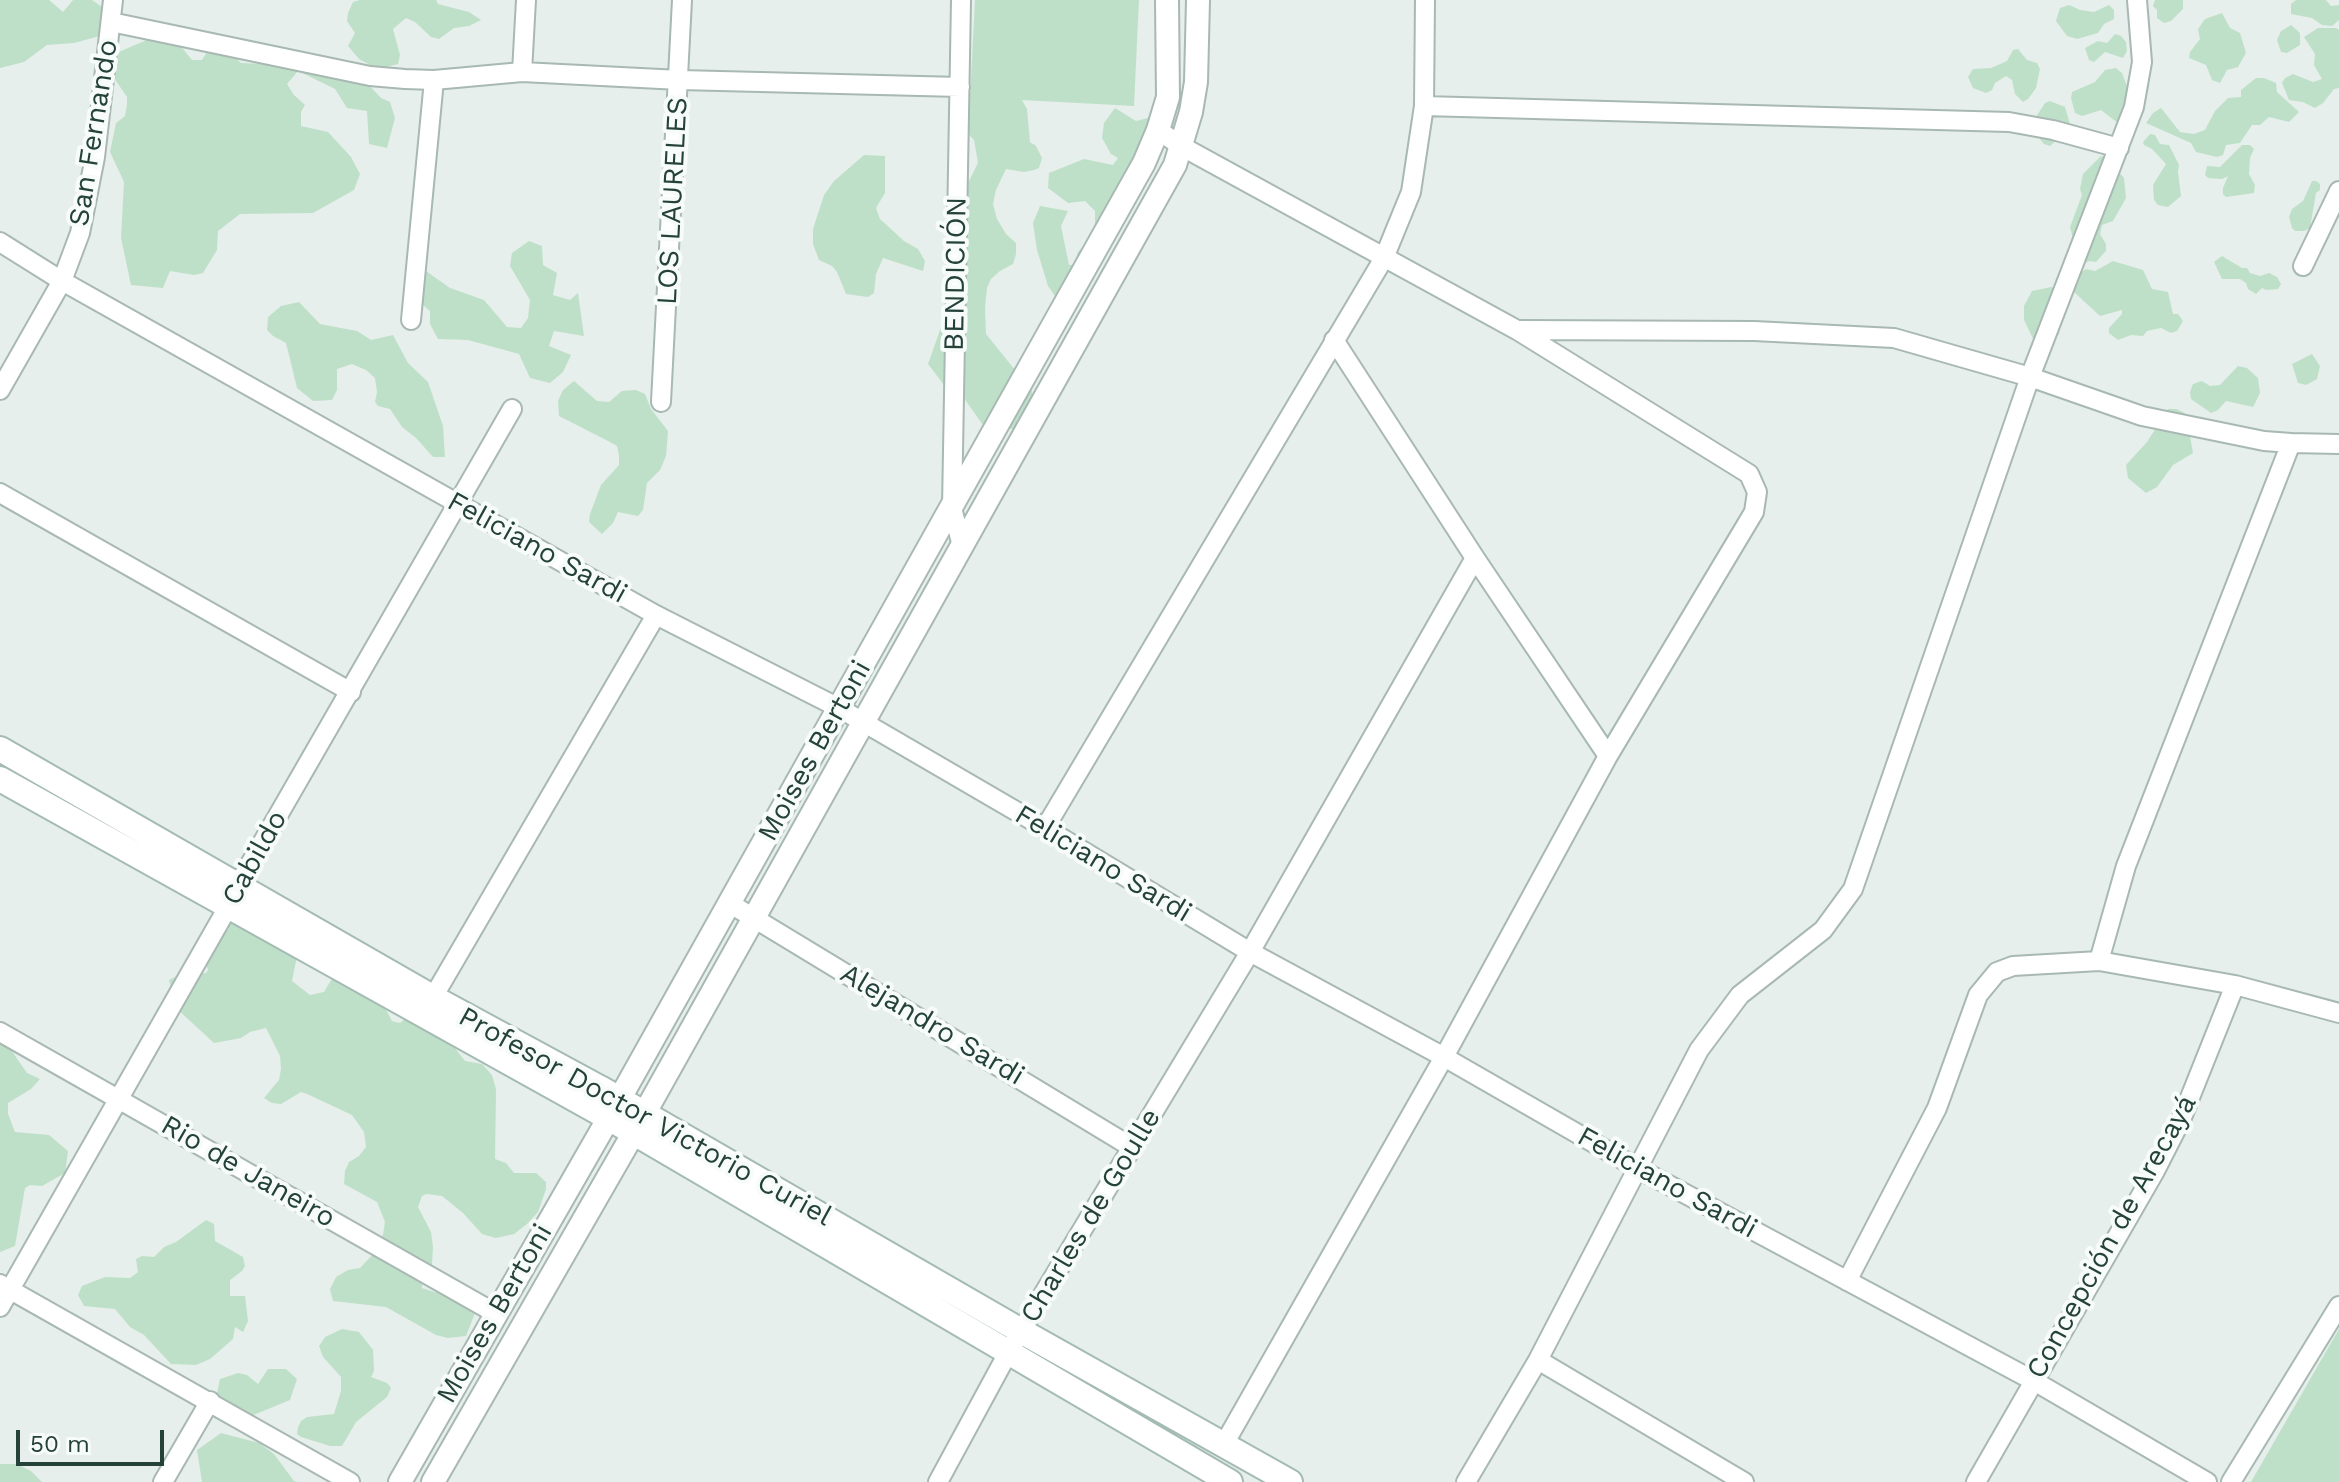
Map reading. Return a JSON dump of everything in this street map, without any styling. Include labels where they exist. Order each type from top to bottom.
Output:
[{"type":"main road","name":"Profesor Doctor Victorio Curiel","points":[[0,749],[238,885],[428,1006]]},
{"type":"main road","name":"Profesor Doctor Victorio Curiel","points":[[0,779],[228,907],[428,1006],[1015,1341],[1290,1482]]},
{"type":"main road","name":"Profesor Doctor Victorio Curiel","points":[[1015,1341],[1230,1482]]},
{"type":"street","name":"San Fernando","points":[[0,390],[62,281],[80,233],[89,195],[113,0]]},
{"type":"street","points":[[522,72],[526,0]]},
{"type":"street","name":"LOS LAURELES","points":[[661,402],[682,0]]},
{"type":"street","name":"BENDICIÓN","points":[[961,0],[952,508],[962,546]]},
{"type":"street","name":"Moises Bertoni","points":[[400,1482],[1144,163],[1168,97],[1167,0]]},
{"type":"street","name":"Moises Bertoni","points":[[433,1482],[755,917],[1175,165],[1196,82],[1198,0]]},
{"type":"street","points":[[1045,828],[1384,258],[1411,192],[1424,106],[1425,0]]},
{"type":"street","points":[[1466,1482],[1538,1360],[1699,1050],[1740,995],[1823,930],[1853,889],[2030,377],[2134,107],[2142,62],[2137,0]]},
{"type":"street","points":[[111,22],[370,76],[434,80],[522,72],[680,80],[960,87]]},
{"type":"street","points":[[411,320],[434,80]]},
{"type":"street","points":[[1424,106],[2009,122],[2119,148]]},
{"type":"street","points":[[1158,130],[1181,146],[1517,330],[1749,474],[1757,492],[1754,512],[1608,756],[1444,1057],[1223,1446]]},
{"type":"street","points":[[2303,266],[2339,191]]},
{"type":"street","name":"Feliciano Sardi","points":[[0,242],[62,281],[656,615],[839,708],[1250,952],[1444,1057],[1639,1169],[2034,1381],[2207,1482]]},
{"type":"street","points":[[1517,330],[1754,331],[1894,338],[2030,377],[2142,416],[2264,441],[2339,444]]},
{"type":"street","points":[[1334,340],[1608,756]]},
{"type":"street","name":"Cabildo","points":[[0,1307],[5,1286],[119,1098],[512,409]]},
{"type":"street","points":[[2099,961],[2126,866],[2291,443]]},
{"type":"street","points":[[0,493],[351,692]]},
{"type":"street","name":"Charles de Goulle","points":[[938,1482],[1015,1341],[1250,952],[1475,558]]},
{"type":"street","points":[[428,1006],[656,615]]},
{"type":"street","name":"Alejandro Sardi","points":[[729,903],[1133,1148]]},
{"type":"street","points":[[1847,1281],[1937,1108],[1978,995],[1997,972],[2013,966],[2099,961],[2235,985],[2339,1013]]},
{"type":"street","name":"Concepción de Arecayá","points":[[1976,1482],[2155,1171],[2181,1120],[2235,985]]},
{"type":"street","name":"Rio de Janeiro","points":[[0,1032],[495,1313]]},
{"type":"street","points":[[5,1286],[350,1482]]},
{"type":"street","points":[[2231,1482],[2339,1306]]},
{"type":"street","points":[[1538,1360],[1744,1482]]},
{"type":"street","points":[[163,1482],[210,1401]]},
{"type":"green space","points":[[0,0],[49,0],[63,12],[73,0],[92,0],[102,7],[100,36],[74,43],[47,45],[24,62],[0,68]]},
{"type":"green space","points":[[436,0],[438,4],[469,12],[481,20],[454,28],[439,39],[431,37],[406,18],[393,29],[400,55],[398,64],[372,66],[359,59],[348,46],[355,33],[347,21],[348,13],[353,2]]},
{"type":"green space","points":[[975,0],[1139,0],[1134,106],[1022,100],[1027,109],[1030,142],[1042,158],[1039,168],[1034,170],[1006,169],[996,190],[993,204],[997,219],[1016,243],[1016,254],[1013,264],[991,279],[985,308],[986,334],[1032,391],[1034,406],[1029,420],[1013,429],[985,428],[959,391],[944,385],[928,364],[950,302],[966,187],[978,163],[974,140],[959,124],[960,111],[970,97]]},
{"type":"green space","points":[[2155,0],[2183,0],[2183,9],[2171,21],[2164,23],[2157,18],[2157,10],[2153,6]]},
{"type":"green space","points":[[2296,0],[2326,0],[2331,6],[2339,5],[2339,20],[2332,26],[2322,25],[2312,18],[2291,14],[2291,4]]},
{"type":"green space","points":[[2069,5],[2094,12],[2109,5],[2114,10],[2114,19],[2104,24],[2098,33],[2077,39],[2067,36],[2056,21],[2060,8]]},
{"type":"green space","points":[[2222,13],[2230,28],[2240,33],[2246,53],[2238,67],[2227,70],[2220,83],[2212,80],[2206,65],[2189,58],[2200,39],[2198,29],[2205,19]]},
{"type":"green space","points":[[2291,25],[2300,33],[2300,45],[2287,53],[2281,52],[2277,40],[2281,31]]},
{"type":"green space","points":[[2318,28],[2339,30],[2339,88],[2334,89],[2315,108],[2289,100],[2282,83],[2293,74],[2313,82],[2322,79],[2314,65],[2315,54],[2304,37]]},
{"type":"green space","points":[[2115,34],[2126,42],[2127,51],[2123,58],[2105,52],[2094,62],[2089,60],[2085,48],[2098,41],[2107,43]]},
{"type":"green space","points":[[156,36],[179,44],[192,60],[202,60],[210,47],[234,56],[241,63],[265,64],[289,49],[307,60],[368,84],[381,98],[390,102],[395,118],[387,148],[369,144],[367,111],[347,108],[335,89],[298,71],[287,84],[305,105],[301,112],[301,126],[328,132],[351,157],[360,174],[354,190],[313,213],[240,214],[218,231],[217,250],[203,273],[194,275],[170,271],[163,288],[131,285],[121,238],[124,182],[110,152],[116,123],[125,116],[127,104],[127,97],[112,75],[114,54]]},
{"type":"green space","points":[[2018,49],[2027,60],[2037,63],[2040,69],[2036,88],[2028,99],[2023,102],[2015,94],[2012,80],[2006,76],[1986,93],[1973,88],[1968,77],[1973,69],[1991,68],[2007,61],[2013,50]]},
{"type":"green space","points":[[2116,68],[2142,107],[2141,119],[2123,127],[2101,110],[2082,116],[2075,113],[2072,92],[2095,82],[2105,70]]},
{"type":"green space","points":[[2256,78],[2276,83],[2277,92],[2299,112],[2289,122],[2269,117],[2260,125],[2252,125],[2240,143],[2226,145],[2223,155],[2217,157],[2196,152],[2191,143],[2146,123],[2161,108],[2180,132],[2194,134],[2205,130],[2215,111],[2228,98],[2241,97],[2241,90]]},
{"type":"green space","points":[[2050,101],[2065,107],[2071,127],[2050,146],[2044,144],[2035,133],[2034,120],[2045,103]]},
{"type":"green space","points":[[1115,108],[1136,121],[1160,115],[1057,299],[1048,286],[1033,223],[1040,206],[1068,211],[1061,226],[1069,265],[1074,265],[1078,252],[1090,239],[1095,227],[1095,211],[1085,201],[1068,203],[1048,188],[1049,173],[1084,159],[1113,165],[1118,158],[1111,154],[1102,138],[1104,123]]},
{"type":"green space","points":[[2150,134],[2155,135],[2160,144],[2169,145],[2179,165],[2181,196],[2168,207],[2158,205],[2154,200],[2153,185],[2166,164],[2144,145]]},
{"type":"green space","points":[[2242,145],[2250,145],[2254,149],[2249,174],[2255,185],[2254,193],[2226,197],[2223,188],[2228,176],[2208,178],[2205,175],[2207,166],[2220,167]]},
{"type":"green space","points":[[864,155],[885,156],[885,193],[876,208],[880,219],[918,249],[925,261],[923,271],[883,258],[876,274],[874,293],[868,297],[846,294],[837,272],[819,260],[813,244],[813,229],[824,195],[834,181]]},
{"type":"green space","points":[[2101,156],[2108,159],[2124,178],[2126,198],[2113,221],[2102,225],[2100,234],[2106,251],[2096,262],[2089,261],[2080,266],[2070,227],[2082,195],[2083,174]]},
{"type":"green space","points":[[2312,181],[2320,184],[2320,190],[2316,193],[2310,228],[2295,231],[2289,217],[2292,209],[2303,201]]},
{"type":"green space","points":[[529,241],[542,246],[543,265],[557,273],[553,295],[570,300],[578,293],[584,336],[554,331],[549,346],[571,355],[563,372],[550,383],[530,378],[519,354],[468,340],[438,339],[430,324],[430,311],[415,298],[419,266],[450,288],[484,300],[507,327],[521,328],[528,318],[530,300],[510,266],[512,253]]},
{"type":"green space","points":[[2222,256],[2247,268],[2250,273],[2260,276],[2269,273],[2277,277],[2281,284],[2278,289],[2262,288],[2256,294],[2240,279],[2222,279],[2214,262]]},
{"type":"green space","points":[[2113,261],[2143,270],[2152,289],[2168,292],[2173,314],[2178,314],[2183,321],[2177,331],[2171,333],[2161,328],[2147,331],[2143,336],[2131,335],[2118,340],[2109,333],[2109,328],[2122,310],[2100,316],[2074,292],[2080,273],[2086,269],[2095,271]]},
{"type":"green space","points":[[2056,288],[2062,317],[2059,334],[2051,342],[2035,343],[2024,320],[2024,306],[2032,291]]},
{"type":"green space","points":[[299,302],[320,324],[357,331],[371,340],[393,335],[408,363],[428,382],[443,426],[445,457],[433,457],[402,427],[390,409],[378,406],[375,402],[375,378],[366,370],[352,364],[337,369],[337,390],[332,400],[313,401],[297,388],[286,343],[267,330],[268,317],[281,306]]},
{"type":"green space","points":[[2312,354],[2320,366],[2317,379],[2306,385],[2298,383],[2292,364]]},
{"type":"green space","points":[[2238,366],[2247,368],[2258,378],[2260,393],[2253,407],[2226,401],[2211,413],[2191,399],[2193,384],[2202,381],[2210,386],[2220,385]]},
{"type":"green space","points":[[574,381],[597,401],[609,402],[622,391],[636,390],[645,394],[651,409],[668,431],[666,456],[660,470],[647,483],[643,510],[638,516],[618,512],[613,523],[602,534],[589,522],[590,514],[601,485],[619,465],[619,455],[617,446],[559,416],[558,401],[563,390]]},
{"type":"green space","points":[[2168,409],[2177,409],[2186,414],[2193,453],[2173,465],[2157,487],[2146,493],[2128,478],[2126,465],[2147,442]]},
{"type":"green space","points":[[227,917],[297,956],[292,981],[310,995],[324,992],[345,957],[377,952],[395,962],[405,973],[386,1000],[385,1008],[392,1021],[400,1023],[407,1017],[450,1034],[454,1047],[465,1061],[482,1064],[492,1075],[496,1089],[495,1159],[506,1163],[514,1173],[536,1173],[546,1182],[546,1189],[538,1212],[527,1224],[514,1234],[496,1238],[482,1234],[442,1196],[422,1196],[418,1207],[431,1232],[433,1247],[432,1264],[423,1277],[422,1288],[475,1305],[466,1336],[448,1338],[436,1335],[386,1307],[333,1301],[330,1289],[336,1277],[360,1268],[374,1253],[383,1235],[385,1222],[377,1202],[344,1184],[349,1162],[366,1147],[364,1132],[352,1115],[307,1094],[301,1092],[281,1104],[264,1098],[279,1080],[281,1069],[280,1056],[266,1028],[241,1038],[214,1043],[177,1009],[169,980],[181,974],[206,973],[204,958],[217,933],[229,929]]},
{"type":"green space","points":[[0,1034],[27,1073],[40,1079],[31,1089],[8,1103],[8,1114],[15,1132],[49,1135],[68,1151],[65,1173],[42,1186],[25,1188],[15,1246],[0,1252]]},
{"type":"green space","points":[[206,1220],[214,1224],[215,1241],[243,1257],[245,1266],[230,1280],[230,1296],[245,1296],[248,1321],[243,1332],[235,1327],[233,1339],[210,1359],[196,1365],[171,1364],[115,1309],[84,1306],[78,1295],[82,1286],[105,1277],[130,1278],[138,1272],[136,1259],[154,1257]]},
{"type":"green space","points":[[342,1329],[359,1332],[373,1350],[374,1371],[371,1377],[387,1383],[391,1388],[387,1397],[356,1422],[342,1446],[330,1446],[297,1434],[301,1421],[307,1417],[334,1414],[341,1391],[341,1377],[323,1357],[319,1346],[325,1337]]},
{"type":"green space","points":[[2339,1329],[2339,1482],[2251,1482]]},
{"type":"green space","points":[[268,1369],[286,1369],[297,1379],[290,1400],[251,1416],[216,1398],[220,1379],[238,1373],[247,1375],[258,1384]]},
{"type":"green space","points":[[221,1433],[259,1443],[274,1454],[298,1482],[202,1482],[197,1450]]},
{"type":"green space","points":[[0,1464],[17,1464],[31,1471],[42,1482],[0,1482]]}]
